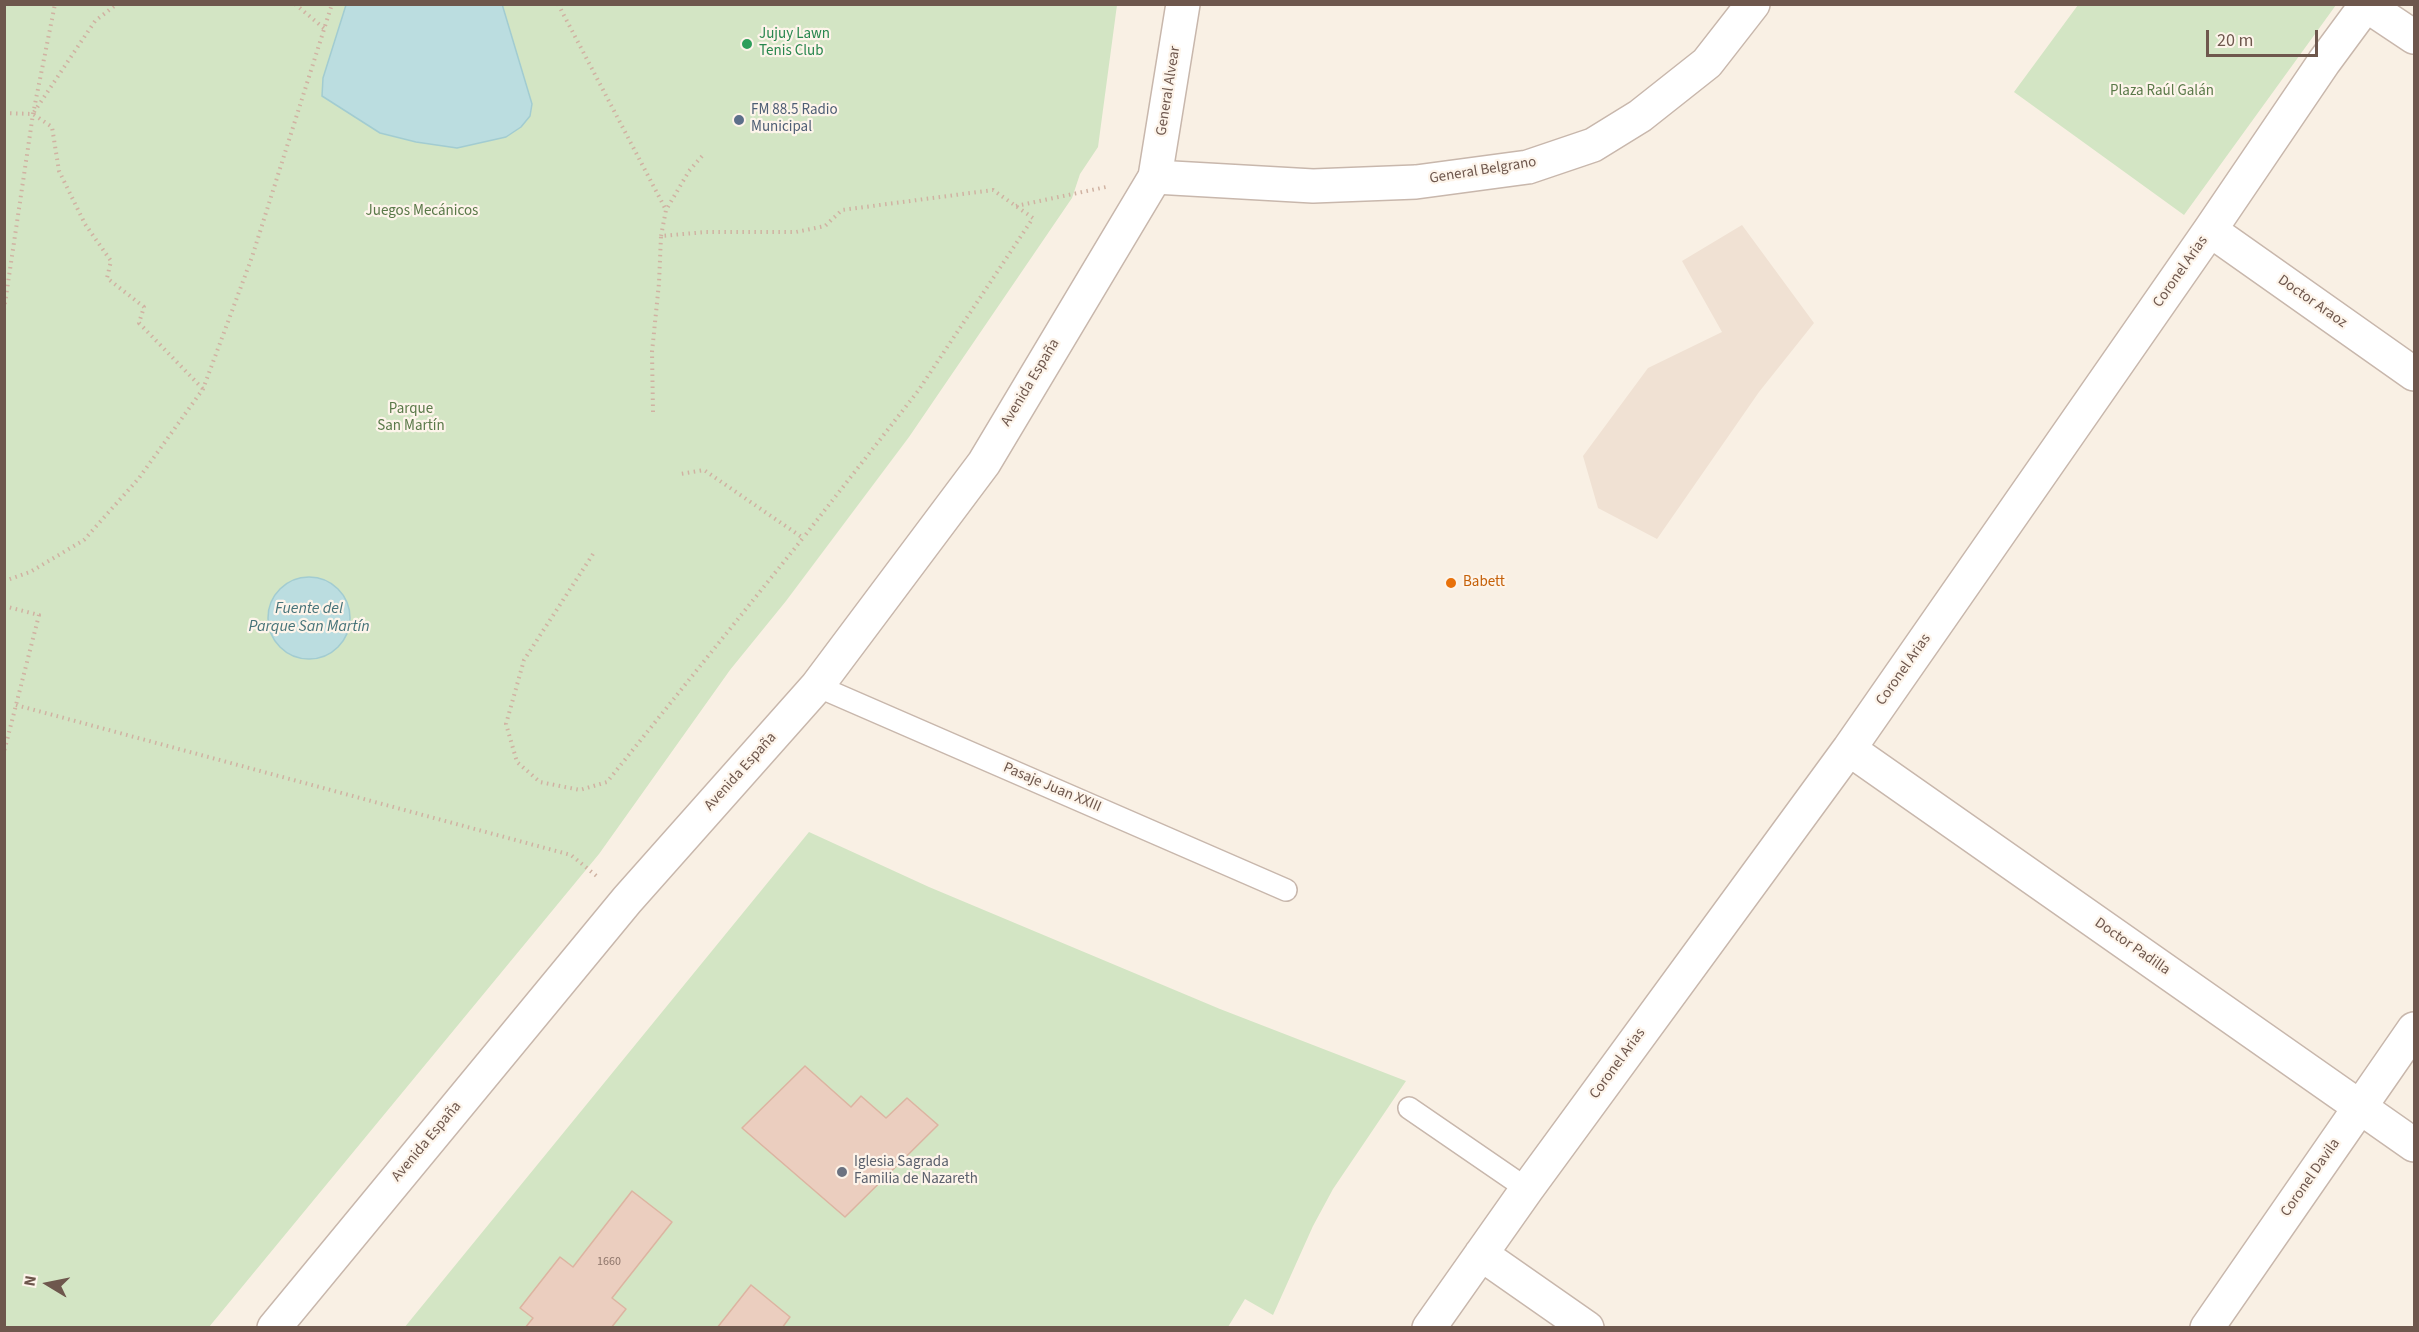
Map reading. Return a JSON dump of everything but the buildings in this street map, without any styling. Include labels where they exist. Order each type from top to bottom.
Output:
[{"type":"street","name":"General Alvear","points":[[1155,177],[1183,4]]},
{"type":"street","name":"General Belgrano","points":[[1155,177],[1313,186],[1416,182],[1528,167],[1593,145],[1640,116],[1707,63],[1754,4]]},
{"type":"street","points":[[2366,5],[2415,37]]},
{"type":"street","name":"Coronel Arias","points":[[1429,1328],[1527,1189],[1849,749],[2324,62],[2366,5]]},
{"type":"street","name":"Avenida España","points":[[274,1328],[627,900],[817,686],[984,463],[1155,177]]},
{"type":"street","name":"Doctor Araoz","points":[[2210,230],[2415,374]]},
{"type":"street","name":"Doctor Padilla","points":[[1849,749],[2415,1145]]},
{"type":"street","name":"Coronel Davila","points":[[2207,1328],[2415,1029]]},
{"type":"street","points":[[1481,1254],[1587,1328]]},
{"type":"lane","name":"Pasaje Juan XXIII","points":[[817,686],[1286,890]]},
{"type":"lane","points":[[1409,1108],[1527,1189]]},
{"type":"path","points":[[4,310],[33,114],[55,4]]},
{"type":"path","points":[[33,114],[95,21],[117,4]]},
{"type":"path","points":[[295,4],[326,30]]},
{"type":"path","points":[[4,580],[30,572],[84,540],[139,478],[203,389],[252,257],[326,30],[332,4]]},
{"type":"path","points":[[558,4],[666,210]]},
{"type":"path","points":[[4,113],[33,114],[52,127],[59,171],[85,224],[111,261],[107,278],[144,307],[139,323],[203,389]]},
{"type":"path","points":[[653,412],[652,352],[661,236],[666,210],[688,171],[703,155]]},
{"type":"path","points":[[1015,206],[1155,177]]},
{"type":"path","points":[[593,554],[524,660],[506,724],[517,762],[540,782],[580,790],[607,782],[803,538],[918,391],[1033,218],[993,190],[842,210],[825,226],[796,232],[706,232],[661,236]]},
{"type":"path","points":[[680,474],[704,470],[803,538]]},
{"type":"path","points":[[4,606],[39,615],[4,752]]},
{"type":"path","points":[[16,705],[571,855],[627,900]]},
{"type":"shaded area","points":[[1742,225],[1814,323],[1759,392],[1657,539],[1598,508],[1583,456],[1648,368],[1722,332],[1682,261]]},
{"type":"green space","name":"Parque San Martín","points":[[5,5],[1117,5],[1098,147],[1080,174],[1072,198],[909,437],[786,601],[730,670],[599,854],[209,1327],[5,1328]]},
{"type":"green space","name":"Plaza Raúl Galán","points":[[2078,5],[2336,5],[2184,215],[2014,92]]},
{"type":"green space","points":[[809,832],[929,887],[1220,1009],[1406,1081],[1333,1189],[1313,1226],[1273,1315],[1245,1299],[1228,1327],[404,1328]]},
{"type":"water","points":[[502,4],[532,104],[530,116],[521,127],[506,137],[457,148],[416,142],[380,133],[322,96],[323,78],[346,5]]},
{"type":"water","name":"Fuente del Parque San Martín","points":[[309,577],[325,580],[338,589],[347,602],[350,618],[347,634],[338,647],[325,656],[309,659],[293,656],[280,647],[271,634],[268,618],[271,602],[280,589],[293,580]]},
{"type":"place","name":"Jujuy Lawn Tenis Club","points":[[747,44]]},
{"type":"place","name":"FM 88.5 Radio Municipal","points":[[739,120]]},
{"type":"place","name":"Babett","points":[[1451,583]]},
{"type":"place","name":"Iglesia Sagrada Familia de Nazareth","points":[[842,1172]]},
{"type":"park label","name":"Juegos Mecánicos","points":[[422,212]]}]
